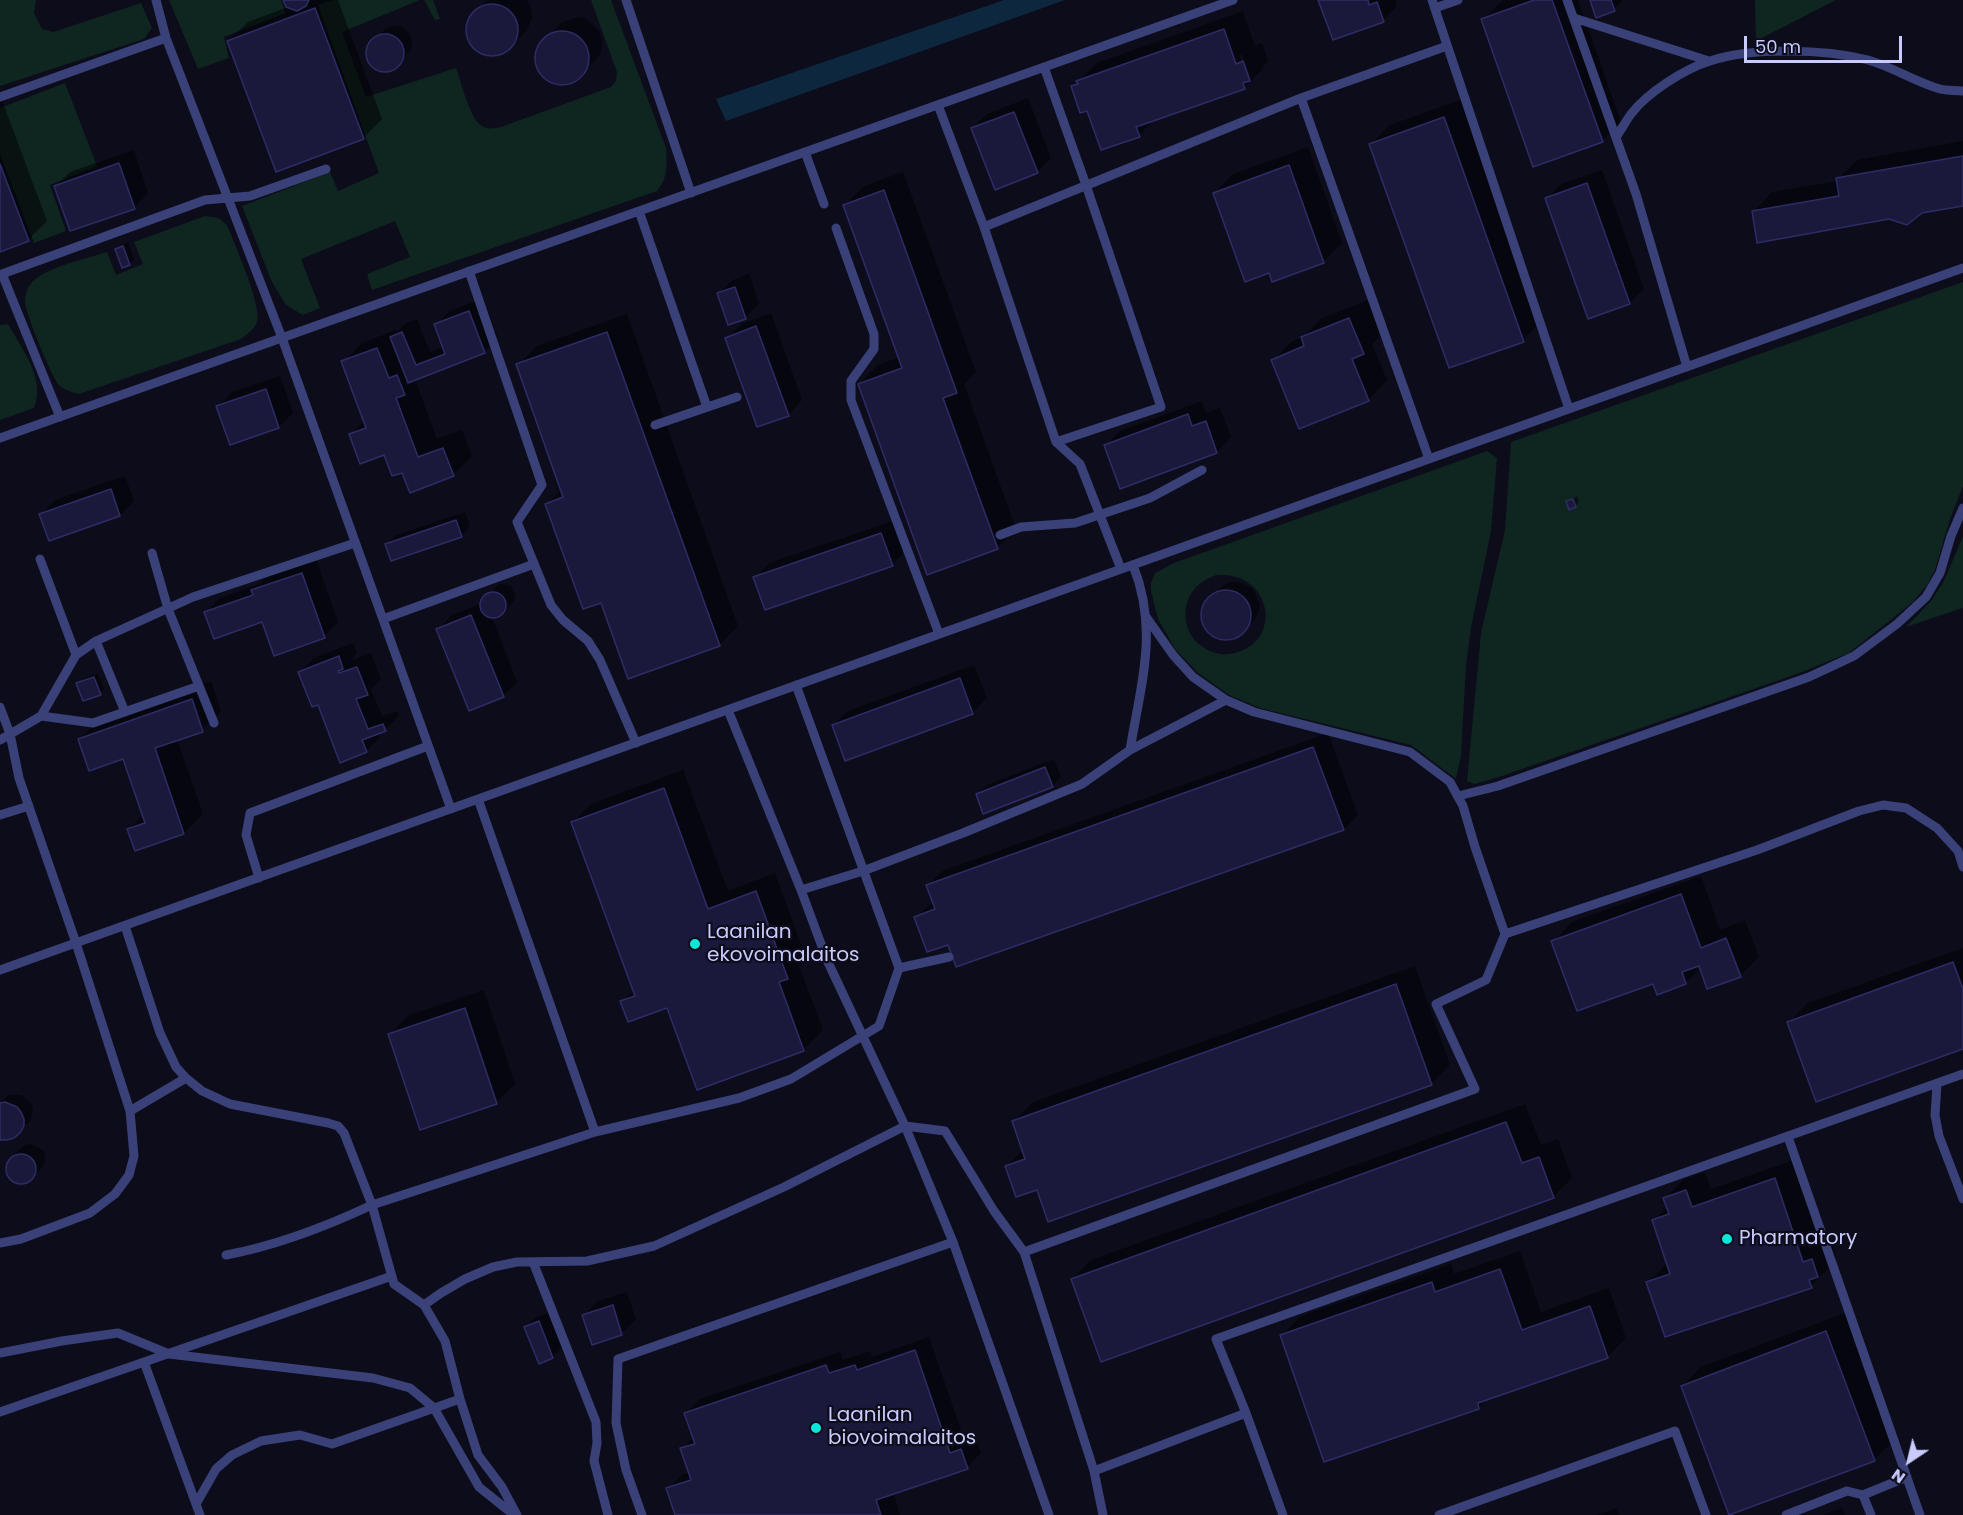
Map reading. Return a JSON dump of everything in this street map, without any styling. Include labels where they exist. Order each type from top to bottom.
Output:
[{"type":"lane","points":[[156,0],[166,38],[282,338],[450,809]]},
{"type":"lane","points":[[626,0],[691,193]]},
{"type":"lane","points":[[0,438],[1233,0]]},
{"type":"lane","points":[[1458,0],[1433,4],[1569,409]]},
{"type":"lane","points":[[1567,0],[1636,194],[1687,367]]},
{"type":"lane","points":[[1574,18],[1709,61]]},
{"type":"lane","points":[[0,97],[166,38]]},
{"type":"lane","points":[[984,227],[1301,98],[1447,46]]},
{"type":"lane","points":[[1616,137],[1632,113],[1654,93],[1684,74],[1709,61],[1774,51],[1828,53],[1869,61],[1941,90],[1963,91]]},
{"type":"lane","points":[[1044,67],[1161,407],[1056,442]]},
{"type":"lane","points":[[1301,98],[1429,459]]},
{"type":"lane","points":[[938,105],[984,227],[1056,442],[1080,464],[1121,569]]},
{"type":"lane","points":[[805,152],[824,204]]},
{"type":"lane","points":[[60,417],[2,274],[205,200],[250,196],[326,168]]},
{"type":"lane","points":[[639,211],[707,407]]},
{"type":"lane","points":[[836,228],[874,334],[874,349],[851,381],[851,400],[939,634]]},
{"type":"lane","points":[[0,970],[1963,268]]},
{"type":"lane","points":[[469,272],[543,485],[517,522],[550,605],[563,620],[588,641],[600,660],[636,743]]},
{"type":"lane","points":[[655,425],[737,397]]},
{"type":"lane","points":[[1000,535],[1021,526],[1075,523],[1100,515],[1149,498],[1202,470]]},
{"type":"lane","points":[[1458,796],[1498,786],[1809,677],[1854,656],[1897,624],[1926,597],[1940,573],[1951,536],[1963,508]]},
{"type":"lane","points":[[0,740],[41,716],[76,655],[96,641],[194,597],[355,543]]},
{"type":"lane","points":[[152,553],[168,609],[214,723]]},
{"type":"lane","points":[[40,559],[76,655]]},
{"type":"lane","points":[[383,619],[534,564]]},
{"type":"lane","points":[[1130,750],[1147,648],[1147,618],[1141,586],[1133,565]]},
{"type":"lane","points":[[1024,1252],[1475,1089],[1436,1004],[1486,980],[1505,934],[1463,806],[1450,782],[1410,752],[1254,712],[1226,700],[1193,677],[1173,655],[1147,618]]},
{"type":"lane","points":[[96,641],[125,711]]},
{"type":"lane","points":[[226,1255],[253,1250],[349,1216],[372,1205],[595,1132],[739,1098],[791,1079],[879,1026],[899,968],[796,685]]},
{"type":"lane","points":[[41,716],[93,723],[199,686]]},
{"type":"lane","points":[[801,890],[863,871],[1082,784],[1130,750],[1226,700]]},
{"type":"lane","points":[[0,707],[19,778],[76,943],[130,1111],[134,1156],[129,1175],[115,1194],[90,1213],[21,1239],[0,1243]]},
{"type":"lane","points":[[728,710],[827,960],[905,1126],[953,1242],[1049,1515]]},
{"type":"lane","points":[[259,878],[246,835],[250,813],[428,746]]},
{"type":"lane","points":[[478,799],[595,1132]]},
{"type":"lane","points":[[1505,934],[1746,854],[1883,805],[1906,808],[1936,828],[1958,851],[1963,867]]},
{"type":"lane","points":[[0,815],[29,806]]},
{"type":"lane","points":[[125,926],[160,1033],[176,1067],[186,1078],[202,1091],[230,1104],[338,1126],[344,1133],[372,1205],[394,1284],[423,1305],[445,1341],[478,1455],[502,1487],[516,1515]]},
{"type":"lane","points":[[899,968],[949,957]]},
{"type":"lane","points":[[1283,1515],[1216,1339],[1963,1074]]},
{"type":"lane","points":[[130,1111],[186,1078]]},
{"type":"lane","points":[[1937,1084],[1935,1115],[1939,1136],[1963,1199]]},
{"type":"lane","points":[[423,1305],[465,1279],[493,1267],[517,1262],[587,1261],[654,1246],[793,1183],[905,1126],[945,1131],[994,1211],[1024,1252],[1094,1471],[1103,1515]]},
{"type":"lane","points":[[1788,1137],[1920,1515]]},
{"type":"lane","points":[[642,1515],[626,1470],[616,1423],[618,1359],[953,1242]]},
{"type":"lane","points":[[533,1262],[596,1422],[597,1443],[594,1461],[608,1515]]},
{"type":"lane","points":[[0,1412],[392,1276]]},
{"type":"lane","points":[[0,1353],[118,1333],[169,1354],[373,1378],[410,1388],[434,1408],[479,1487],[516,1515]]},
{"type":"lane","points":[[144,1362],[200,1515]]},
{"type":"lane","points":[[196,1504],[216,1469],[232,1455],[261,1441],[300,1435],[332,1444],[460,1399]]},
{"type":"lane","points":[[1094,1471],[1246,1413]]},
{"type":"lane","points":[[1439,1515],[1675,1431],[1706,1515]]},
{"type":"lane","points":[[1786,1515],[1847,1491],[1863,1495],[1907,1477]]},
{"type":"lane","points":[[1863,1495],[1871,1515]]},
{"type":"green space","points":[[0,0],[36,0],[34,13],[42,29],[53,32],[141,3],[152,28],[144,39],[0,86]]},
{"type":"green space","points":[[169,0],[281,0],[286,13],[224,37],[229,58],[198,69]]},
{"type":"green space","points":[[333,0],[420,0],[342,32],[366,97],[456,68],[466,100],[474,116],[482,126],[491,128],[501,127],[611,87],[616,81],[617,72],[591,0],[611,0],[666,148],[666,171],[661,186],[657,191],[372,290],[367,274],[410,257],[395,221],[301,259],[320,308],[303,315],[286,305],[272,282],[242,206],[330,172],[338,191],[379,173],[318,5]]},
{"type":"green space","points":[[424,0],[433,0],[440,19],[435,20]]},
{"type":"green space","points":[[1755,0],[1836,0],[1756,41]]},
{"type":"green space","points":[[65,83],[97,166],[50,185],[66,231],[34,243],[0,154],[0,108]]},
{"type":"green space","points":[[205,216],[218,218],[228,227],[256,303],[257,322],[252,330],[241,339],[79,394],[67,391],[60,386],[44,357],[26,309],[26,293],[33,281],[63,265],[107,252],[116,275],[143,264],[134,242]]},
{"type":"green space","points":[[1963,282],[1963,486],[1950,519],[1935,570],[1927,585],[1913,602],[1849,653],[1797,674],[1496,778],[1475,784],[1467,781],[1481,633],[1505,530],[1511,442]]},
{"type":"green space","points":[[8,324],[31,364],[37,386],[37,397],[34,408],[0,420],[0,325]]},
{"type":"green space","points":[[1487,451],[1497,458],[1491,531],[1471,628],[1466,665],[1461,756],[1456,779],[1411,745],[1260,708],[1229,695],[1198,673],[1175,649],[1158,619],[1151,591],[1155,573],[1174,563]],"holes":[[[1216,575],[1235,577],[1250,584],[1260,595],[1265,608],[1265,622],[1260,636],[1250,646],[1235,653],[1216,653],[1200,645],[1194,639],[1187,625],[1186,609],[1191,594],[1201,583]]]},
{"type":"green space","points":[[1963,536],[1963,608],[1906,627],[1931,601],[1944,581]]},
{"type":"water","points":[[1004,0],[1065,0],[726,121],[716,99]]},
{"type":"building","points":[[283,0],[309,0],[306,6],[297,11],[286,7]]},
{"type":"building","points":[[1318,0],[1368,0],[1369,5],[1377,2],[1384,22],[1333,40]]},
{"type":"building","points":[[1534,0],[1552,0],[1603,142],[1533,167],[1481,19]]},
{"type":"building","points":[[1590,0],[1611,0],[1615,11],[1596,18]]},
{"type":"building","points":[[487,4],[497,4],[511,11],[518,30],[511,49],[497,56],[487,56],[477,52],[470,45],[466,35],[466,25],[470,15],[477,8]]},
{"type":"building","points":[[315,8],[364,139],[276,172],[227,41]]},
{"type":"building","points":[[1224,29],[1236,64],[1243,61],[1250,81],[1243,83],[1245,89],[1136,127],[1140,137],[1101,150],[1087,111],[1080,113],[1071,86],[1078,84],[1076,81]]},
{"type":"building","points":[[562,31],[572,33],[581,39],[587,48],[589,58],[587,68],[581,77],[572,83],[562,85],[552,83],[543,77],[537,68],[535,58],[537,48],[543,39],[552,33]]},
{"type":"building","points":[[385,34],[398,40],[404,53],[398,66],[385,72],[372,66],[366,53],[372,40]]},
{"type":"building","points":[[1014,112],[1038,173],[995,190],[971,128]]},
{"type":"building","points":[[1444,117],[1524,342],[1449,368],[1369,144]]},
{"type":"building","points":[[1963,156],[1963,206],[1922,213],[1907,225],[1889,219],[1757,243],[1752,211],[1839,196],[1836,178]]},
{"type":"building","points":[[119,163],[135,209],[70,231],[54,186]]},
{"type":"building","points":[[0,164],[29,241],[0,252]]},
{"type":"building","points":[[1289,165],[1324,263],[1272,282],[1269,273],[1245,282],[1213,193]]},
{"type":"building","points":[[1587,183],[1630,304],[1588,319],[1545,198]]},
{"type":"building","points":[[884,190],[957,393],[943,398],[998,549],[927,575],[858,384],[902,368],[843,205]]},
{"type":"building","points":[[123,246],[130,265],[122,268],[115,249]]},
{"type":"building","points":[[735,287],[746,319],[728,325],[717,293]]},
{"type":"building","points":[[469,311],[485,353],[408,383],[390,337],[402,332],[416,365],[445,354],[434,324]]},
{"type":"building","points":[[1349,318],[1364,354],[1352,359],[1369,401],[1299,429],[1271,360],[1304,346],[1301,337]]},
{"type":"building","points":[[756,326],[789,416],[757,427],[725,338]]},
{"type":"building","points":[[607,332],[720,646],[628,679],[601,603],[583,609],[545,504],[563,497],[516,364]]},
{"type":"building","points":[[377,348],[389,378],[397,375],[405,395],[396,398],[418,457],[443,448],[454,476],[410,493],[402,473],[392,476],[384,455],[360,464],[349,434],[366,428],[341,361]]},
{"type":"building","points":[[266,389],[279,428],[230,445],[216,406]]},
{"type":"building","points":[[1188,414],[1192,426],[1206,421],[1217,453],[1120,489],[1104,445]]},
{"type":"building","points":[[111,489],[120,516],[49,541],[39,514]]},
{"type":"building","points":[[1573,499],[1576,507],[1569,510],[1566,501]]},
{"type":"building","points":[[456,520],[462,537],[391,561],[385,544]]},
{"type":"building","points":[[881,533],[893,566],[765,610],[753,577]]},
{"type":"building","points":[[302,573],[325,638],[274,656],[262,622],[214,639],[204,612],[253,595],[251,590]]},
{"type":"building","points":[[1226,590],[1244,597],[1251,615],[1244,633],[1226,640],[1208,633],[1201,615],[1208,597]]},
{"type":"building","points":[[493,592],[502,596],[506,605],[502,614],[493,618],[484,614],[480,605],[484,596]]},
{"type":"building","points":[[471,615],[504,697],[469,711],[436,629]]},
{"type":"building","points":[[339,656],[343,669],[338,671],[339,673],[357,667],[368,695],[356,699],[368,729],[383,724],[386,731],[362,740],[367,752],[340,763],[318,705],[312,707],[298,672]]},
{"type":"building","points":[[94,677],[101,695],[83,701],[76,683]]},
{"type":"building","points":[[960,678],[973,714],[845,761],[832,725]]},
{"type":"building","points":[[192,699],[203,732],[155,748],[184,834],[135,851],[127,829],[145,823],[123,759],[89,771],[78,739]]},
{"type":"building","points":[[1313,747],[1344,830],[956,967],[948,945],[927,952],[914,917],[935,909],[926,885]]},
{"type":"building","points":[[1045,767],[1053,787],[983,814],[976,794]]},
{"type":"building","name":"Laanilan ekovoimalaitos","points":[[664,788],[708,909],[756,891],[788,979],[779,982],[804,1051],[697,1090],[667,1008],[628,1022],[620,1001],[635,996],[571,822]]},
{"type":"building","points":[[1681,894],[1701,948],[1726,938],[1741,977],[1707,989],[1699,966],[1682,972],[1686,984],[1657,995],[1653,984],[1577,1011],[1551,941]]},
{"type":"building","points":[[1953,962],[1963,989],[1963,1049],[1816,1102],[1787,1022]]},
{"type":"building","points":[[1396,984],[1432,1085],[1048,1222],[1037,1190],[1016,1197],[1005,1166],[1025,1159],[1012,1121]]},
{"type":"building","points":[[465,1008],[497,1104],[420,1130],[388,1034]]},
{"type":"building","points":[[5,1102],[17,1107],[21,1112],[24,1126],[14,1138],[0,1140],[0,1103]]},
{"type":"building","points":[[1506,1122],[1522,1163],[1539,1157],[1554,1198],[1101,1362],[1071,1279]]},
{"type":"building","points":[[21,1154],[32,1158],[36,1169],[32,1180],[21,1184],[10,1180],[6,1169],[10,1158]]},
{"type":"building","name":"Pharmatory","points":[[1775,1178],[1803,1262],[1812,1259],[1818,1277],[1809,1280],[1812,1288],[1665,1337],[1646,1282],[1670,1274],[1652,1220],[1669,1214],[1663,1198],[1686,1190],[1692,1207]]},
{"type":"building","points":[[1500,1269],[1522,1330],[1590,1306],[1608,1358],[1478,1403],[1479,1409],[1324,1462],[1280,1335],[1432,1282],[1435,1292]]},
{"type":"building","points":[[613,1305],[622,1335],[592,1345],[582,1315]]},
{"type":"building","points":[[539,1321],[553,1358],[539,1364],[524,1327]]},
{"type":"building","points":[[1826,1331],[1875,1461],[1729,1515],[1681,1386]]},
{"type":"building","name":"Laanilan biovoimalaitos","points":[[915,1350],[950,1453],[961,1449],[968,1469],[876,1500],[881,1515],[675,1515],[666,1488],[691,1480],[680,1448],[695,1444],[684,1413],[826,1365],[829,1373],[855,1365],[857,1370]]},
{"type":"place","name":"Laanilan ekovoimalaitos","points":[[695,944]]},
{"type":"place","name":"Pharmatory","points":[[1727,1239]]},
{"type":"place","name":"Laanilan biovoimalaitos","points":[[816,1428]]}]
